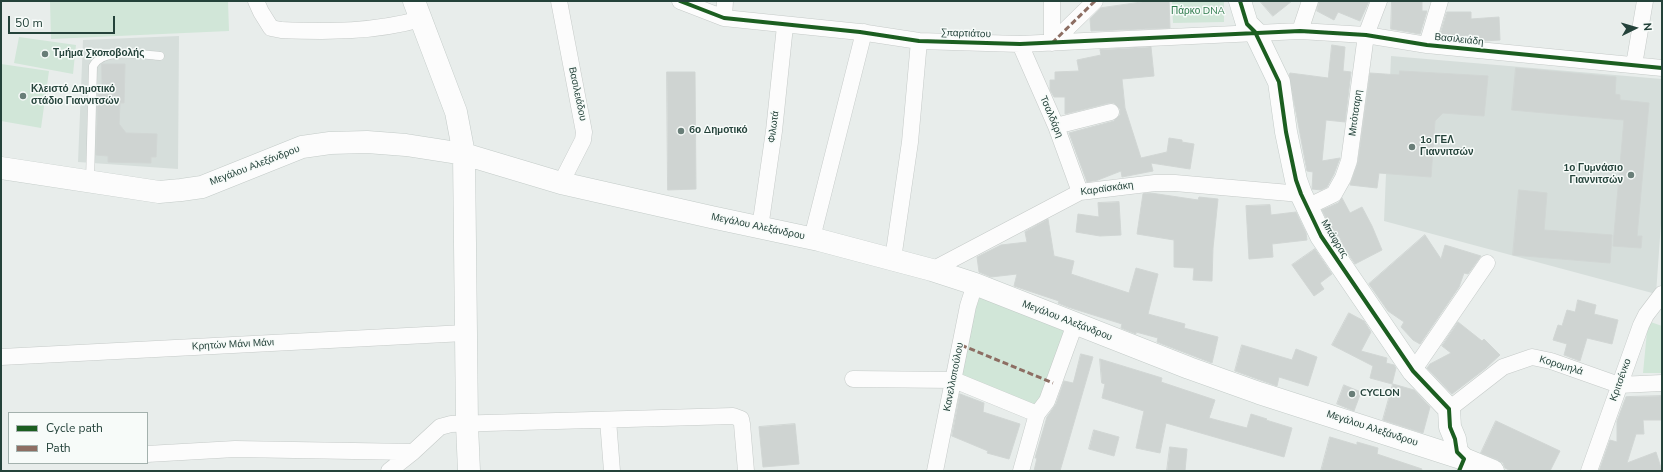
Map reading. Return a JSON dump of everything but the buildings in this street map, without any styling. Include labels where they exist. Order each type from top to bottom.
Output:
[{"type":"main road","name":"Μπάφρας","points":[[1240,1],[1247,24],[1255,32],[1278,82],[1292,166],[1304,200],[1320,236],[1413,371],[1449,409]]},
{"type":"main road","points":[[418,10],[456,112],[464,154],[467,425],[469,471]]},
{"type":"main road","name":"Μεγάλου Αλεξάνδρου","points":[[1,168],[159,192],[202,187],[302,147],[330,143],[367,142],[406,145],[464,154],[561,183],[760,228],[812,238],[932,270],[975,284],[1160,358],[1462,465],[1494,471]]},
{"type":"main road","points":[[1449,409],[1450,427],[1462,465]]},
{"type":"street","points":[[256,1],[271,28],[281,30],[345,31],[391,27],[418,10]]},
{"type":"street","name":"Βασιλειάδου","points":[[559,1],[584,132],[583,140],[561,183]]},
{"type":"street","name":"Σπαρτιάτου","points":[[680,1],[724,18],[785,26],[864,32],[919,41],[1020,44],[1255,32]]},
{"type":"street","points":[[724,18],[726,1]]},
{"type":"street","points":[[1052,1],[1052,43]]},
{"type":"street","points":[[1052,43],[1095,1]]},
{"type":"street","points":[[1300,31],[1310,1]]},
{"type":"street","name":"Μπότσαρη","points":[[1304,200],[1334,194],[1343,178],[1349,161],[1366,35],[1379,1]]},
{"type":"street","points":[[1427,45],[1440,1]]},
{"type":"street","points":[[1634,65],[1645,1]]},
{"type":"street","name":"Φιλωτά","points":[[760,228],[774,131],[785,26]]},
{"type":"street","name":"Βασιλειάδη","points":[[1255,32],[1300,31],[1366,35],[1427,45],[1662,68]]},
{"type":"street","points":[[812,238],[864,32]]},
{"type":"street","points":[[893,259],[910,142],[919,41]]},
{"type":"street","name":"Τσαλδάρη","points":[[1020,44],[1056,126],[1080,192]]},
{"type":"street","points":[[1056,126],[1111,112]]},
{"type":"street","name":"Καραϊσκάκη","points":[[932,270],[1080,192],[1155,183],[1175,183],[1304,200]]},
{"type":"street","points":[[1413,371],[1487,263]]},
{"type":"street","name":"Κανελλοπούλου","points":[[935,471],[968,306],[975,284]]},
{"type":"street","name":"Κριτσένκο","points":[[1589,471],[1619,385],[1646,315],[1662,294]]},
{"type":"street","points":[[1021,471],[1037,414],[1043,408],[1050,394],[1075,324]]},
{"type":"street","name":"Κρητών Μάνι Μάνι","points":[[1,357],[466,333]]},
{"type":"street","name":"Κορομηλά","points":[[1449,409],[1503,367],[1532,357],[1551,361],[1619,385],[1662,383]]},
{"type":"street","points":[[854,379],[954,380],[1037,414]]},
{"type":"street","points":[[389,471],[413,452],[440,427],[451,424],[467,425],[737,417],[741,419],[742,424],[746,471]]},
{"type":"street","points":[[608,420],[612,471]]},
{"type":"street","points":[[148,454],[235,449],[413,452]]},
{"type":"lane","points":[[90,182],[93,66],[95,62],[108,56],[120,54],[160,56]]},
{"type":"shaded area","points":[[179,36],[178,169],[78,162],[83,40]]},
{"type":"shaded area","points":[[1391,56],[1662,79],[1662,209],[1656,294],[1384,221]]},
{"type":"green space","points":[[50,1],[228,1],[229,31],[51,39]]},
{"type":"green space","name":"Πάρκο DNA","points":[[1172,1],[1224,1],[1224,22],[1173,23]]},
{"type":"green space","name":"Τμήμα Σκοποβολής","points":[[19,37],[76,45],[73,74],[14,63]]},
{"type":"green space","name":"Κλειστό Δημοτικό στάδιο Γιαννιτσών","points":[[1,64],[49,71],[41,128],[1,121]]},
{"type":"green space","points":[[975,284],[1075,324],[1043,408],[954,380]]},
{"type":"green space","points":[[1648,321],[1662,326],[1662,373],[1643,373]]},
{"type":"marked path","points":[[1052,43],[1095,1]]},
{"type":"marked path","points":[[961,345],[1053,383]]},
{"type":"cycle path","points":[[680,1],[724,18],[860,32],[919,41],[1020,44],[1300,31],[1366,35],[1427,45],[1662,68]]},
{"type":"cycle path","points":[[1240,1],[1247,24],[1255,32],[1279,82],[1286,132],[1296,180],[1301,194],[1321,236],[1413,371],[1449,409],[1450,427],[1455,439],[1457,452],[1464,459],[1459,471]]},
{"type":"place","name":"Τμήμα Σκοποβολής","points":[[45,54]]},
{"type":"place","name":"Κλειστό Δημοτικό στάδιο Γιαννιτσών","points":[[23,96]]},
{"type":"place","name":"6ο Δημοτικό","points":[[681,131]]},
{"type":"place","name":"1o ΓΕΛ Γιαννιτσών","points":[[1412,147]]},
{"type":"place","name":"1ο Γυμνάσιο Γιαννιτσών","points":[[1631,175]]},
{"type":"place","name":"CYCLON","points":[[1352,394]]}]
